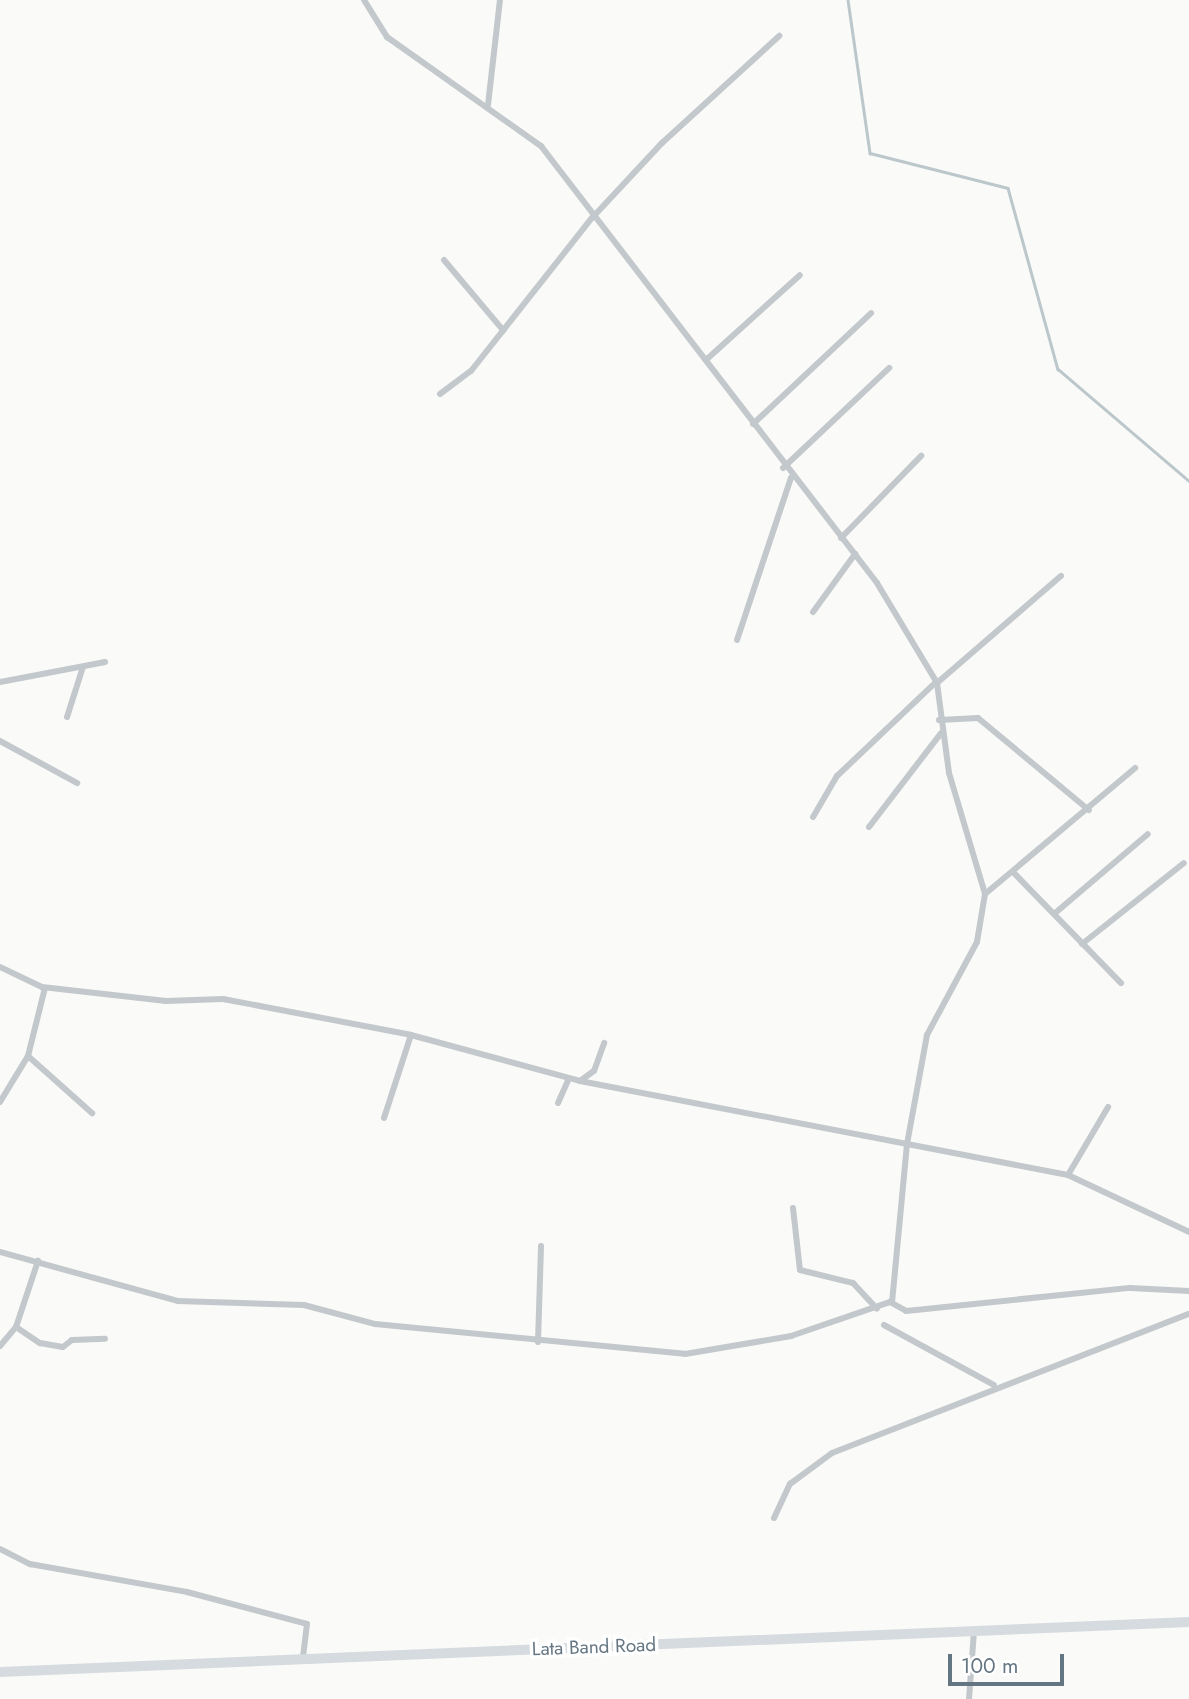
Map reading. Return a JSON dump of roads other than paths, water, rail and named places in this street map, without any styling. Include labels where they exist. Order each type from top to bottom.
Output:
[{"type":"main road","name":"Lata Band Road","points":[[0,1672],[1189,1622]]},
{"type":"street","points":[[364,0],[387,37],[488,105],[541,146],[592,218],[707,359],[783,468],[855,554],[936,682],[941,733],[985,894],[977,942],[927,1035],[907,1143],[892,1302]]},
{"type":"street","points":[[488,105],[500,0]]},
{"type":"street","points":[[440,394],[471,371],[592,218],[779,36]]},
{"type":"street","points":[[444,260],[480,310],[503,330]]},
{"type":"street","points":[[707,359],[800,275]]},
{"type":"street","points":[[753,424],[871,313]]},
{"type":"street","points":[[783,468],[889,368]]},
{"type":"street","points":[[841,538],[920,456]]},
{"type":"street","points":[[737,640],[791,478]]},
{"type":"street","points":[[813,612],[855,554]]},
{"type":"street","points":[[813,817],[837,776],[936,682],[1061,576]]},
{"type":"street","points":[[0,682],[104,662]]},
{"type":"street","points":[[67,717],[83,667]]},
{"type":"street","points":[[939,720],[978,718],[1089,810]]},
{"type":"street","points":[[869,827],[941,733]]},
{"type":"street","points":[[0,741],[77,783]]},
{"type":"street","points":[[985,894],[1089,810],[1135,768]]},
{"type":"street","points":[[1054,914],[1148,834]]},
{"type":"street","points":[[1083,944],[1184,863]]},
{"type":"street","points":[[1013,872],[1122,983]]},
{"type":"street","points":[[0,967],[45,988],[166,1000],[223,999],[411,1035],[569,1079],[1068,1175],[1189,1232]]},
{"type":"street","points":[[0,1102],[28,1056],[45,988]]},
{"type":"street","points":[[384,1118],[411,1035]]},
{"type":"street","points":[[580,1081],[594,1071],[604,1043]]},
{"type":"street","points":[[28,1056],[93,1113]]},
{"type":"street","points":[[558,1103],[569,1079]]},
{"type":"street","points":[[1068,1175],[1108,1107]]},
{"type":"street","points":[[793,1208],[800,1270],[853,1283],[877,1309]]},
{"type":"street","points":[[538,1342],[541,1246]]},
{"type":"street","points":[[0,1252],[178,1301],[304,1305],[375,1324],[538,1342],[685,1354],[791,1336],[892,1302]]},
{"type":"street","points":[[0,1346],[16,1327],[38,1262]]},
{"type":"street","points":[[892,1302],[906,1311],[1130,1288],[1189,1291]]},
{"type":"street","points":[[774,1518],[790,1484],[832,1453],[994,1385],[1189,1314]]},
{"type":"street","points":[[884,1325],[994,1385]]},
{"type":"street","points":[[16,1327],[40,1343],[63,1347],[72,1340],[105,1339]]},
{"type":"street","points":[[0,1549],[30,1564],[187,1592],[307,1625],[303,1658]]},
{"type":"street","points":[[969,1699],[974,1631]]},
{"type":"waterway","points":[[848,0],[870,153],[1008,188],[1058,369],[1189,481]]}]
